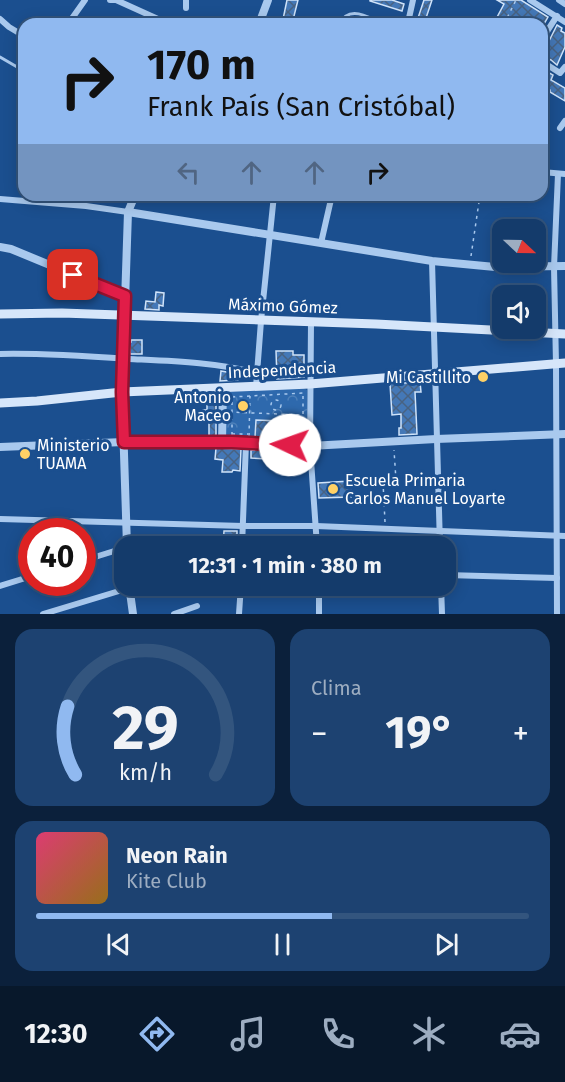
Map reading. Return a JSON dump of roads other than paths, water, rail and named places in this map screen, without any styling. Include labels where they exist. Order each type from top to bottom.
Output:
[{"type":"main road","name":"Máximo Gómez","points":[[0,314],[63,313],[560,334]]},
{"type":"main road","name":"Independencia","points":[[0,403],[122,392],[222,388],[308,390],[434,374],[561,364]]},
{"type":"street","points":[[72,18],[85,0]]},
{"type":"street","points":[[110,0],[116,0],[156,18]]},
{"type":"street","points":[[186,0],[186,9]]},
{"type":"street","points":[[261,18],[268,0]]},
{"type":"street","points":[[409,18],[412,0]]},
{"type":"street","points":[[531,0],[565,22]]},
{"type":"street","points":[[559,0],[565,4]]},
{"type":"street","points":[[548,30],[557,16]]},
{"type":"street","points":[[0,19],[18,32]]},
{"type":"street","points":[[548,66],[560,73],[565,67]]},
{"type":"street","points":[[560,128],[565,121]]},
{"type":"street","points":[[557,614],[561,364],[554,267],[561,174]]},
{"type":"street","points":[[0,199],[18,200]]},
{"type":"street","points":[[25,201],[86,206],[432,261],[495,267],[565,266]]},
{"type":"street","points":[[126,536],[122,392],[128,213],[133,201]]},
{"type":"street","points":[[252,390],[257,373],[273,201]]},
{"type":"street","points":[[321,243],[331,201]]},
{"type":"street","points":[[0,246],[125,296]]},
{"type":"street","points":[[432,261],[439,536]]},
{"type":"street","points":[[311,322],[308,390],[316,536]]},
{"type":"street","points":[[0,354],[190,362],[257,373]]},
{"type":"street","points":[[242,369],[251,380],[252,390]]},
{"type":"street","points":[[222,388],[229,439]]},
{"type":"street","points":[[0,447],[229,439],[310,446],[561,434]]},
{"type":"street","points":[[243,536],[248,440]]},
{"type":"street","points":[[0,519],[385,528],[565,536]]},
{"type":"street","points":[[96,557],[114,551]]},
{"type":"street","points":[[456,575],[557,578]]},
{"type":"street","points":[[0,586],[18,580]]},
{"type":"street","points":[[43,614],[114,592]]},
{"type":"street","points":[[130,596],[133,614]]},
{"type":"street","points":[[239,614],[240,596]]},
{"type":"street","points":[[319,596],[319,614]]},
{"type":"street","points":[[441,596],[442,614]]},
{"type":"street","points":[[174,614],[196,606]]},
{"type":"lane","points":[[343,18],[350,13],[357,13],[368,18]]},
{"type":"lane","points":[[0,57],[18,68]]},
{"type":"place","name":"Mi Castillito","points":[[483,377]]},
{"type":"place","name":"Antonio Maceo","points":[[243,406]]},
{"type":"place","name":"Ministerio TUAMA","points":[[25,454]]},
{"type":"place","name":"Escuela Primaria Carlos Manuel Loyarte","points":[[333,489]]}]
